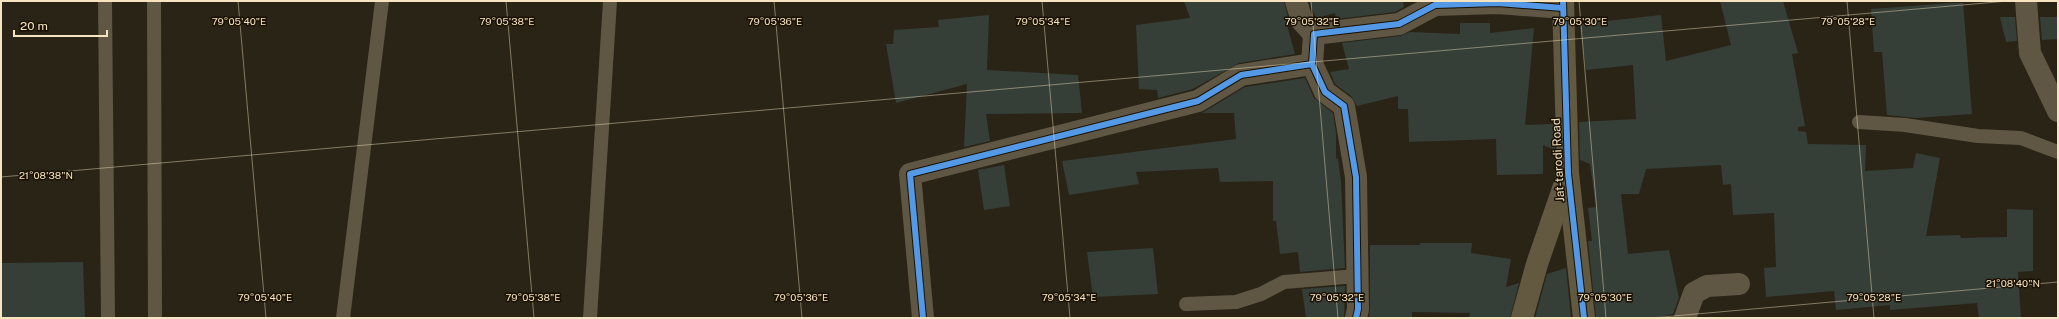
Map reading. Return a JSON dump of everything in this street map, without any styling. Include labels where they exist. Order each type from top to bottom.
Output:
[{"type":"street","points":[[1296,1],[1302,21],[1314,34],[1312,64],[1325,92],[1344,106],[1356,177],[1356,318]]},
{"type":"street","points":[[2026,1],[2030,53],[2058,111]]},
{"type":"street","points":[[1314,34],[1399,24],[1435,5],[1498,3],[1563,4]]},
{"type":"street","name":"Jat-tarodi Road","points":[[1563,4],[1568,173],[1584,318]]},
{"type":"street","points":[[923,318],[910,174],[1198,101],[1241,75],[1312,64]]},
{"type":"street","points":[[1522,318],[1537,264],[1568,173]]},
{"type":"street","points":[[1685,318],[1694,293],[1707,286],[1739,284]]},
{"type":"lane","points":[[105,1],[108,318]]},
{"type":"lane","points":[[154,1],[155,318]]},
{"type":"lane","points":[[343,318],[382,1]]},
{"type":"lane","points":[[590,318],[610,1]]},
{"type":"lane","points":[[1859,122],[1905,125],[1978,136],[2021,138],[2058,152]]},
{"type":"lane","points":[[1186,304],[1236,302],[1261,294],[1284,282],[1357,276]]},
{"type":"building","points":[[1184,1],[1284,1],[1290,25],[1287,25],[1295,54],[1239,63],[1193,89],[1158,98],[1157,90],[1139,89],[1136,25],[1190,18]]},
{"type":"building","points":[[1309,1],[1403,1],[1404,7],[1395,12],[1336,19],[1335,13],[1316,18]]},
{"type":"building","points":[[1720,1],[1783,1],[1798,53],[1792,54],[1805,126],[1798,127],[1798,131],[1806,132],[1808,144],[1866,145],[1865,171],[1913,168],[1916,153],[1940,158],[1926,236],[1960,235],[1961,238],[2007,237],[2007,209],[2033,210],[2033,271],[2018,272],[2021,318],[1979,318],[1977,303],[1890,310],[1890,305],[1836,310],[1834,291],[1766,297],[1764,268],[1776,267],[1774,213],[1733,215],[1731,184],[1723,185],[1721,165],[1646,169],[1639,194],[1621,194],[1628,254],[1669,250],[1679,298],[1673,314],[1654,318],[1596,318],[1588,241],[1592,241],[1588,208],[1596,207],[1590,164],[1580,160],[1579,122],[1636,119],[1633,65],[1586,70],[1580,24],[1661,15],[1666,61],[1731,45]]},
{"type":"building","points":[[1963,3],[1972,114],[1916,118],[1887,115],[1882,52],[1874,52],[1871,9]]},
{"type":"building","points":[[989,15],[987,70],[1078,75],[1082,113],[986,114],[990,141],[964,147],[967,84],[896,103],[886,44],[893,44],[894,30],[939,27],[938,20]]},
{"type":"building","points":[[2000,17],[2015,17],[2017,41],[2006,42]]},
{"type":"building","points":[[2040,17],[2058,17],[2058,39],[2042,40]]},
{"type":"building","points":[[1460,23],[1490,23],[1490,33],[1534,28],[1525,125],[1554,124],[1555,150],[1543,145],[1543,174],[1497,175],[1496,139],[1409,142],[1408,109],[1398,109],[1398,96],[1357,106],[1351,96],[1335,84],[1330,72],[1349,69],[1342,43],[1400,36],[1410,32],[1460,34]]},
{"type":"building","points":[[1305,78],[1314,98],[1333,113],[1336,133],[1336,159],[1338,158],[1341,182],[1345,268],[1300,272],[1298,252],[1280,254],[1276,221],[1273,221],[1273,181],[1220,182],[1218,168],[1136,172],[1139,184],[1069,195],[1062,161],[1236,139],[1234,113],[1202,113],[1245,87]]},
{"type":"building","points":[[1004,165],[1010,206],[984,210],[978,170]]},
{"type":"building","points":[[1420,243],[1472,243],[1471,253],[1511,259],[1506,287],[1519,283],[1510,318],[1469,318],[1470,313],[1412,312],[1412,318],[1369,318],[1370,245],[1420,245]]},
{"type":"building","points":[[1153,248],[1158,294],[1093,297],[1087,252]]},
{"type":"building","points":[[83,262],[85,318],[1,318],[1,263]]},
{"type":"building","points":[[1566,268],[1571,318],[1535,318],[1547,274]]},
{"type":"building","points":[[1345,286],[1344,318],[1306,318],[1302,289]]},
{"type":"cycle path","points":[[1563,1],[1568,173],[1584,318]]},
{"type":"cycle path","points":[[1356,318],[1358,309],[1356,177],[1344,106],[1325,92],[1312,64],[1314,34],[1399,24],[1435,5],[1498,3],[1563,8]]},
{"type":"cycle path","points":[[923,318],[910,174],[1198,101],[1241,75],[1312,64]]}]
